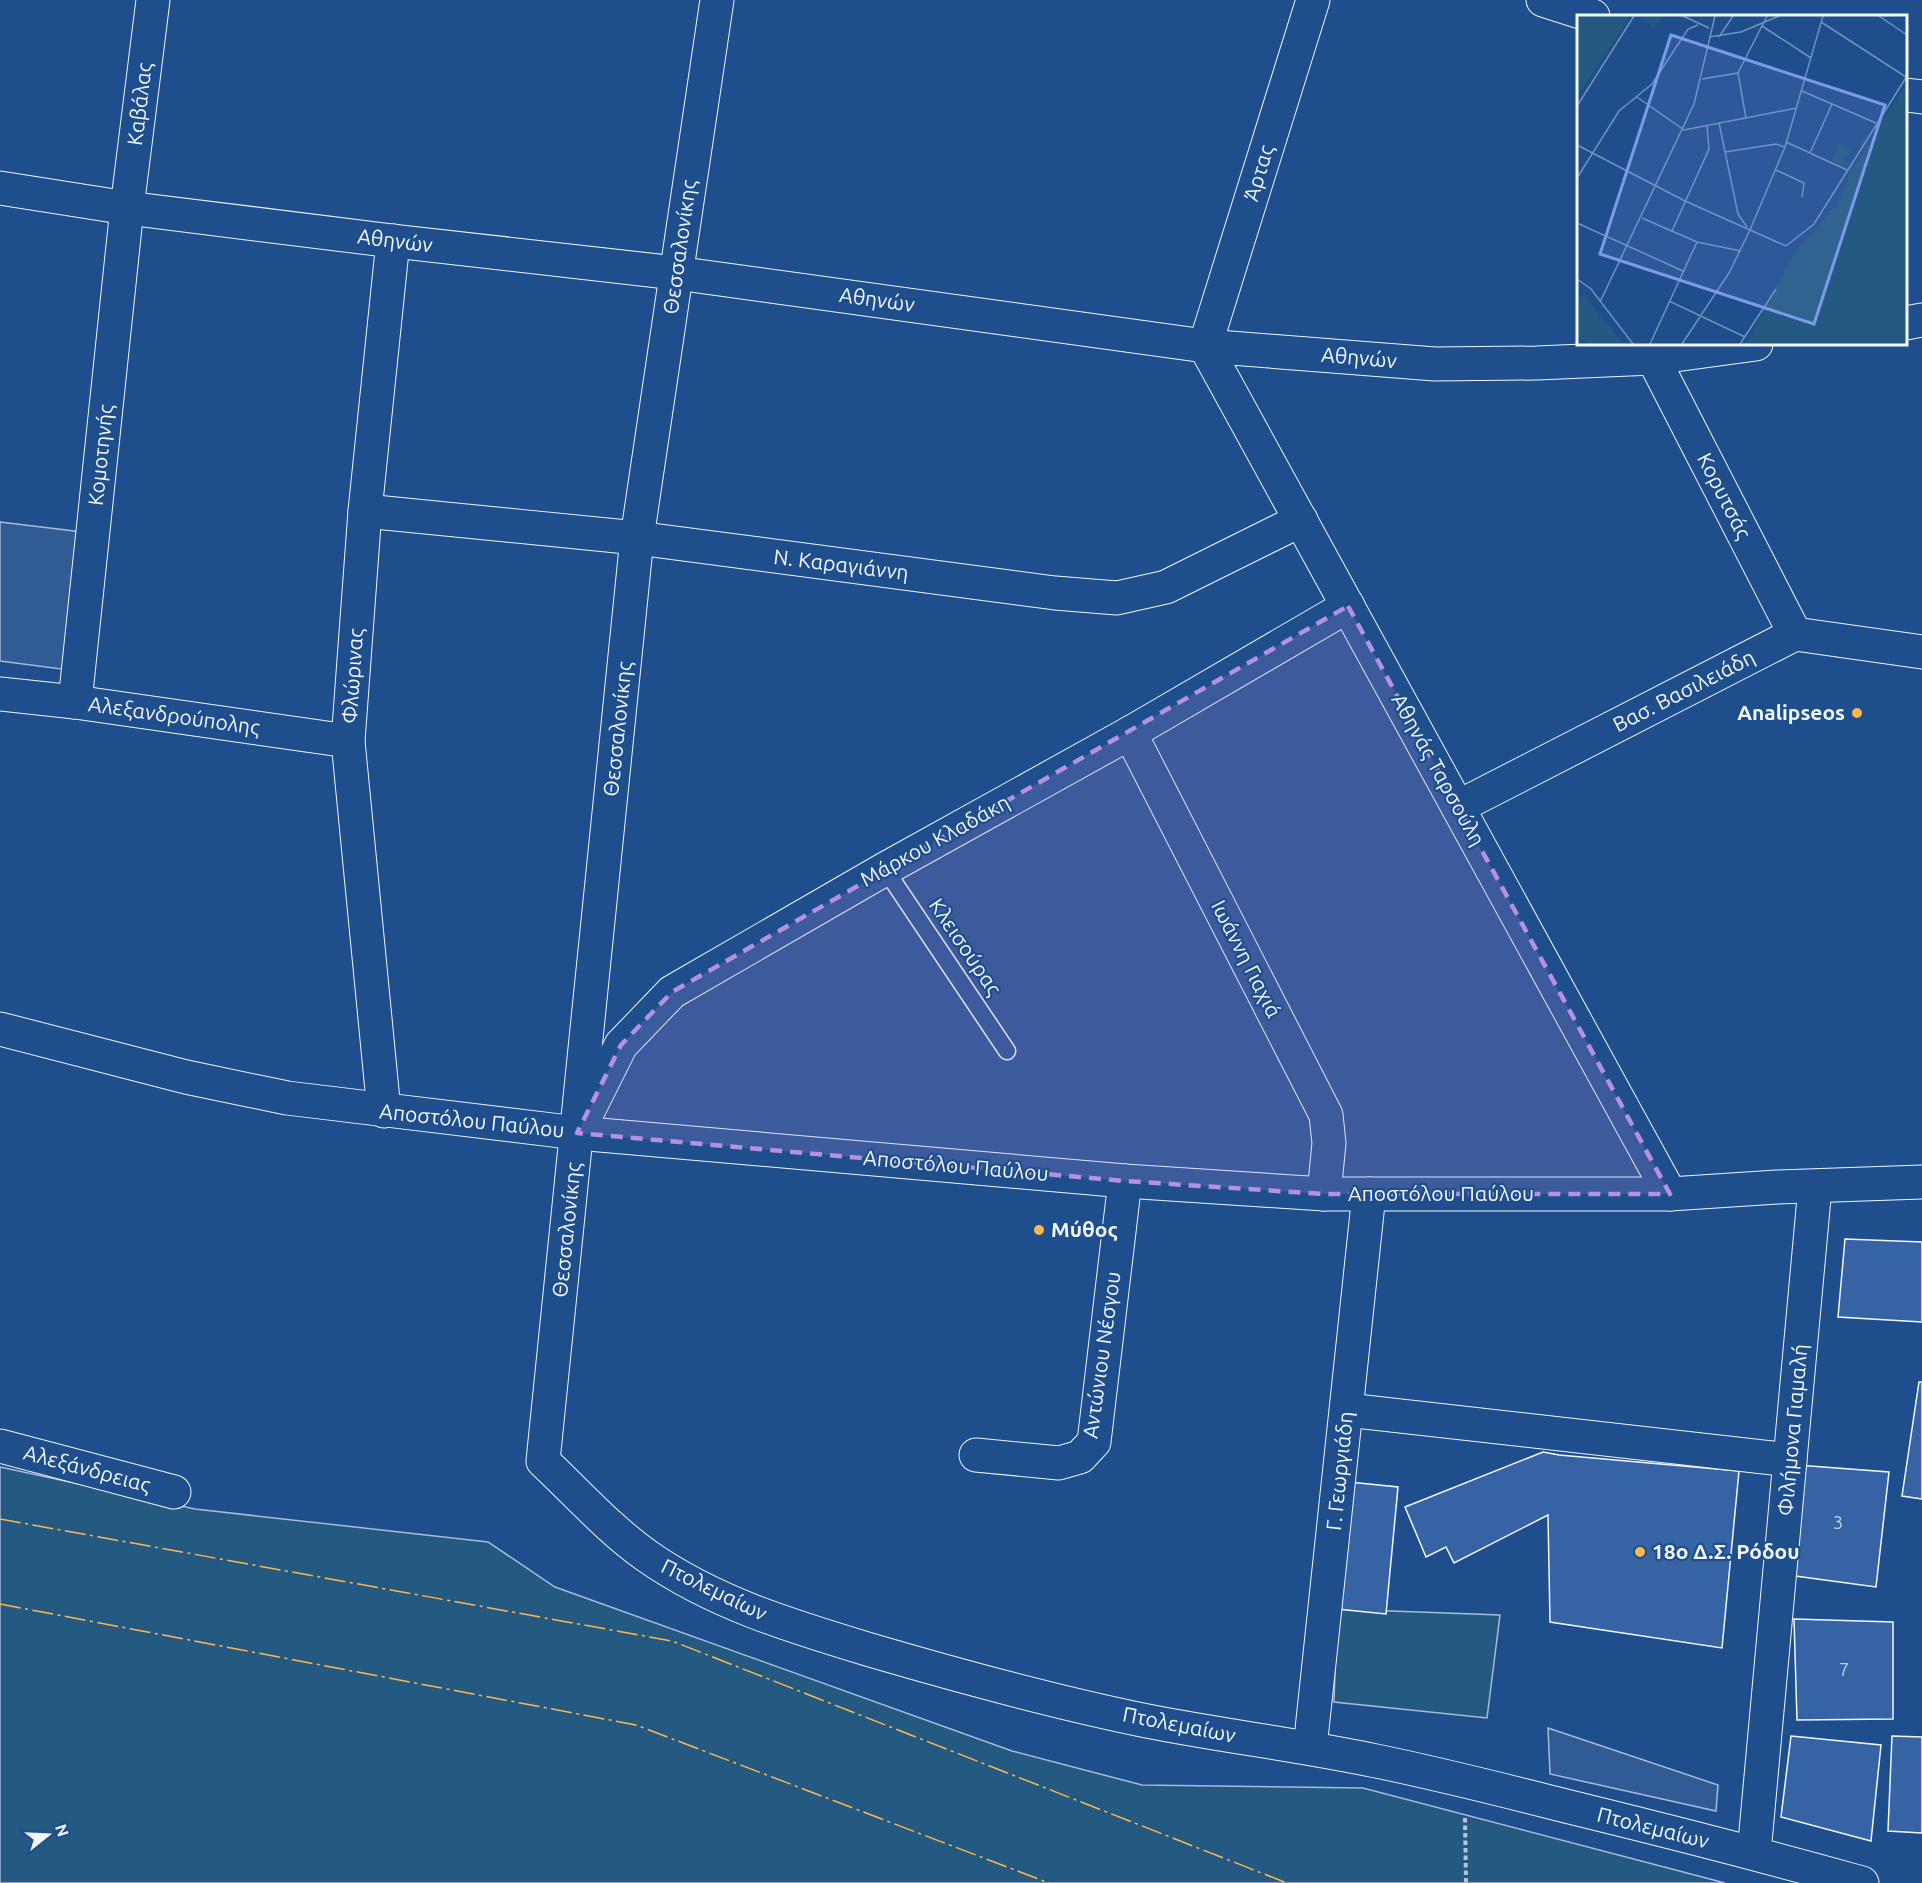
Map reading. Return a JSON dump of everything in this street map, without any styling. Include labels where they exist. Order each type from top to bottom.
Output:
[{"type":"street","name":"Καβάλας","points":[[127,208],[153,0]]},
{"type":"street","name":"Θεσσαλονίκης","points":[[543,1461],[637,538],[717,0]]},
{"type":"street","name":"Άρτας","points":[[1205,346],[1313,0]]},
{"type":"street","points":[[1543,0],[1590,15]]},
{"type":"street","points":[[1907,95],[1922,97]]},
{"type":"street","name":"Αθηνών","points":[[0,188],[127,208],[676,273],[1205,346],[1435,364],[1537,363],[1653,358],[1749,345]]},
{"type":"street","name":"Κομοτηνής","points":[[75,702],[127,208]]},
{"type":"street","name":"Φλώρινας","points":[[384,1111],[348,741],[365,511],[393,241]]},
{"type":"street","points":[[1907,322],[1922,320]]},
{"type":"street","name":"Αθηνάς Ταρσούλη","points":[[1205,346],[1670,1194]]},
{"type":"street","name":"Κορυτσάς","points":[[1653,358],[1795,634]]},
{"type":"street","name":"Ν. Καραγιάννη","points":[[365,511],[637,538],[1055,593],[1117,598],[1166,587],[1301,520]]},
{"type":"street","name":"Μάρκου Κλαδάκη","points":[[577,1133],[621,1045],[672,992],[885,869],[1130,733],[1348,606]]},
{"type":"street","points":[[1795,634],[1922,652]]},
{"type":"street","name":"Βασ. Βασιλειάδη","points":[[1458,807],[1795,634]]},
{"type":"street","name":"Αλεξανδρούπολης","points":[[0,694],[75,702],[348,741]]},
{"type":"street","name":"Ιωάννη Γιαχιά","points":[[1130,733],[1326,1115],[1329,1143],[1324,1194]]},
{"type":"street","name":"Αποστόλου Παύλου","points":[[0,1029],[198,1080],[286,1098],[577,1133],[1125,1181],[1324,1194],[1670,1194],[1777,1187],[1922,1182]]},
{"type":"street","name":"Αντώνιου Νέσγου","points":[[976,1455],[1059,1463],[1080,1457],[1094,1442],[1125,1181]]},
{"type":"street","name":"Φιλήμονα Γιαμαλή","points":[[1754,1853],[1815,1187]]},
{"type":"street","name":"Γ. Γεωργιάδη","points":[[1310,1748],[1369,1194]]},
{"type":"street","points":[[1347,1410],[1790,1460]]},
{"type":"street","name":"Αλεξάνδρειας","points":[[0,1446],[174,1492]]},
{"type":"street","name":"Πτολεμαίων","points":[[543,1461],[610,1526],[647,1556],[694,1585],[732,1604],[803,1630],[1028,1693],[1147,1721],[1375,1760],[1754,1853],[1862,1883]]},
{"type":"lane","name":"Κλεισούρας","points":[[885,869],[1007,1051]]},
{"type":"path","points":[[1466,1883],[1465,1817],[1473,1783]]},
{"type":"highlighted area","points":[[1348,606],[1670,1194],[1324,1194],[1125,1181],[577,1133],[621,1045],[672,992]]},
{"type":"shaded area","points":[[0,522],[82,532],[69,670],[0,661]]},
{"type":"shaded area","points":[[0,1467],[195,1509],[488,1542],[555,1587],[1012,1751],[1142,1785],[1363,1788],[1725,1883],[0,1883]]},
{"type":"shaded area","points":[[1337,1609],[1500,1615],[1487,1718],[1334,1702]]},
{"type":"shaded area","points":[[1548,1728],[1718,1785],[1716,1811],[1550,1774]]},
{"type":"building","points":[[1845,1239],[1922,1242],[1922,1322],[1838,1317]]},
{"type":"building","points":[[1919,1382],[1922,1382],[1922,1499],[1902,1496]]},
{"type":"building","name":"18ο Δ.Σ. Ρόδου","points":[[1543,1452],[1739,1471],[1722,1648],[1550,1622],[1548,1515],[1454,1563],[1446,1547],[1426,1557],[1405,1507]]},
{"type":"building","points":[[1797,1465],[1889,1472],[1876,1587],[1788,1575]]},
{"type":"building","points":[[1349,1482],[1398,1487],[1386,1614],[1337,1609]]},
{"type":"building","points":[[1794,1619],[1893,1622],[1893,1719],[1797,1720]]},
{"type":"building","points":[[1791,1736],[1881,1745],[1871,1841],[1781,1817]]},
{"type":"building","points":[[1892,1736],[1922,1737],[1922,1833],[1888,1831]]},
{"type":"power","points":[[0,1519],[672,1641],[1287,1883]]},
{"type":"power","points":[[0,1604],[636,1725],[1049,1883]]},
{"type":"place","name":"Analipseos","points":[[1857,713]]},
{"type":"place","name":"Μύθος","points":[[1039,1230]]},
{"type":"place","name":"18ο Δ.Σ. Ρόδου","points":[[1640,1552]]}]
